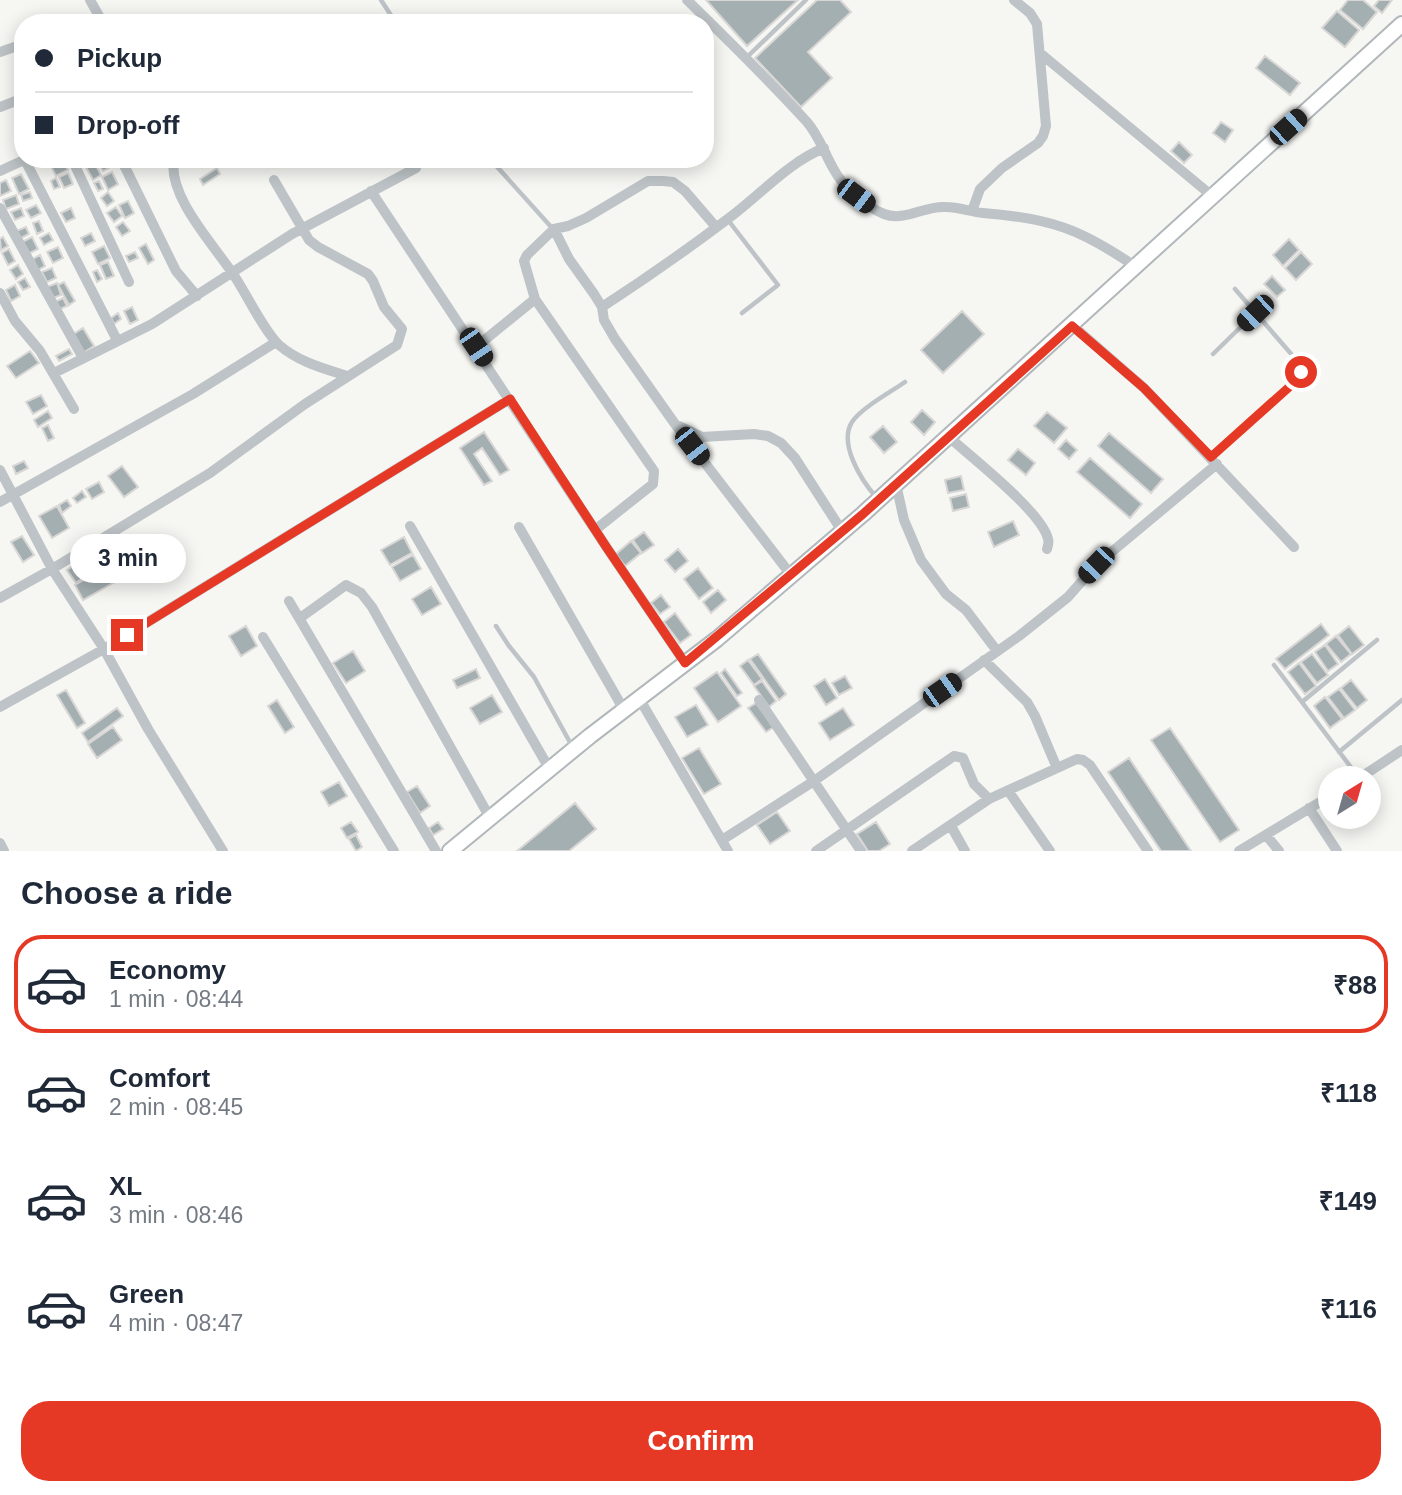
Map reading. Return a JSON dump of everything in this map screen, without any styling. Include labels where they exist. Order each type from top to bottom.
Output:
[{"type":"main road","points":[[450,851],[574,749],[685,663],[879,500],[1402,24]]},
{"type":"street","points":[[972,211],[980,189],[1002,168],[1038,143],[1046,125],[1037,24],[1030,13],[1014,0]]},
{"type":"street","points":[[714,24],[808,124],[846,186],[873,209],[887,215],[906,216],[944,206],[1032,218],[1072,229],[1108,247],[1136,267]]},
{"type":"street","points":[[1040,52],[1211,195]]},
{"type":"street","points":[[602,307],[728,219],[790,169],[824,148]]},
{"type":"street","points":[[30,168],[117,340]]},
{"type":"street","points":[[76,168],[129,282]]},
{"type":"street","points":[[125,168],[176,271],[197,296]]},
{"type":"street","points":[[175,168],[185,203],[275,342],[305,363],[347,376]]},
{"type":"street","points":[[54,373],[152,324],[302,229],[416,168]]},
{"type":"street","points":[[0,598],[210,473],[347,376],[397,345],[402,329],[384,307],[368,274],[318,247],[302,229],[274,180]]},
{"type":"street","points":[[594,530],[653,484],[654,471],[535,299],[524,261],[554,229],[586,218],[648,181],[673,182],[685,191],[716,227]]},
{"type":"street","points":[[371,191],[685,663]]},
{"type":"street","points":[[0,208],[83,358]]},
{"type":"street","points":[[554,229],[569,259],[602,307],[604,320],[615,339],[675,424],[791,575]]},
{"type":"street","points":[[0,293],[15,321],[40,351],[74,409]]},
{"type":"street","points":[[476,347],[535,299]]},
{"type":"street","points":[[1072,326],[1144,388],[1294,547]]},
{"type":"street","points":[[0,502],[193,394],[275,342]]},
{"type":"street","points":[[0,707],[104,649],[510,399]]},
{"type":"street","points":[[675,424],[702,437],[754,434],[768,436],[781,443],[795,458],[842,531]]},
{"type":"street","points":[[949,437],[1029,509],[1049,540],[1047,550]]},
{"type":"street","points":[[722,840],[814,781],[998,651],[1068,597],[1096,565],[1214,461]]},
{"type":"street","points":[[0,470],[52,569],[104,649],[148,729],[223,851]]},
{"type":"street","points":[[896,484],[904,520],[920,560],[946,594],[965,610],[998,651]]},
{"type":"street","points":[[410,526],[550,770]]},
{"type":"street","points":[[519,527],[624,710]]},
{"type":"street","points":[[300,618],[346,585],[361,593],[390,638],[490,818]]},
{"type":"street","points":[[289,601],[436,851]]},
{"type":"street","points":[[263,637],[394,851]]},
{"type":"street","points":[[984,660],[1027,702],[1057,768]]},
{"type":"street","points":[[639,698],[728,851]]},
{"type":"street","points":[[759,701],[861,851]]},
{"type":"street","points":[[1377,766],[1402,750]]},
{"type":"street","points":[[816,851],[954,756],[963,758],[974,784],[989,799]]},
{"type":"street","points":[[912,851],[989,799],[1057,768],[1083,760],[1090,765],[1148,851]]},
{"type":"street","points":[[1009,792],[1050,851]]},
{"type":"street","points":[[1239,851],[1318,803]]},
{"type":"street","points":[[1309,808],[1337,851]]},
{"type":"street","points":[[951,826],[965,851]]},
{"type":"street","points":[[1266,835],[1279,851]]},
{"type":"street","points":[[0,844],[4,851]]},
{"type":"lane","points":[[746,58],[806,0]]},
{"type":"lane","points":[[498,168],[554,229]]},
{"type":"lane","points":[[728,219],[778,285],[742,313]]},
{"type":"lane","points":[[1214,461],[1297,380],[1301,372],[1299,363],[1235,289]]},
{"type":"lane","points":[[1213,354],[1255,313]]},
{"type":"lane","points":[[879,500],[861,480],[849,444],[849,432],[852,423],[860,414],[905,382]]},
{"type":"lane","points":[[496,626],[534,677],[574,749]]},
{"type":"lane","points":[[1302,702],[1377,640]]},
{"type":"lane","points":[[1274,665],[1349,766]]},
{"type":"lane","points":[[1339,752],[1402,700]]},
{"type":"building","points":[[706,0],[798,0],[747,46]]},
{"type":"building","points":[[817,0],[840,0],[851,12],[808,52],[832,78],[801,107],[755,58]]},
{"type":"building","points":[[1348,0],[1363,0],[1377,12],[1363,29],[1340,10]]},
{"type":"building","points":[[1379,0],[1392,0],[1382,13],[1374,6]]},
{"type":"building","points":[[1337,11],[1359,30],[1345,47],[1322,28]]},
{"type":"building","points":[[1265,56],[1300,83],[1290,95],[1256,68]]},
{"type":"building","points":[[1221,122],[1233,130],[1225,142],[1213,133]]},
{"type":"building","points":[[1179,142],[1192,155],[1184,163],[1171,151]]},
{"type":"building","points":[[52,168],[67,168],[68,170],[56,176]]},
{"type":"building","points":[[87,168],[97,168],[101,175],[93,180]]},
{"type":"building","points":[[217,168],[220,174],[203,185],[200,179]]},
{"type":"building","points":[[112,172],[118,184],[108,190],[102,177]]},
{"type":"building","points":[[68,173],[73,184],[64,188],[59,177]]},
{"type":"building","points":[[21,174],[29,189],[19,194],[12,178]]},
{"type":"building","points":[[56,178],[60,187],[54,189],[51,181]]},
{"type":"building","points":[[6,180],[11,191],[0,196],[0,183]]},
{"type":"building","points":[[99,181],[103,189],[98,191],[94,183]]},
{"type":"building","points":[[30,192],[32,198],[23,201],[21,195]]},
{"type":"building","points":[[108,192],[114,201],[107,206],[101,198]]},
{"type":"building","points":[[16,195],[19,204],[6,209],[3,200]]},
{"type":"building","points":[[128,201],[134,213],[125,218],[119,205]]},
{"type":"building","points":[[36,205],[41,213],[31,218],[26,210]]},
{"type":"building","points":[[116,207],[122,216],[114,222],[107,213]]},
{"type":"building","points":[[21,208],[24,216],[15,220],[11,212]]},
{"type":"building","points":[[71,208],[75,218],[66,222],[61,213]]},
{"type":"building","points":[[39,221],[43,231],[37,234],[33,223]]},
{"type":"building","points":[[123,222],[130,231],[122,236],[116,227]]},
{"type":"building","points":[[26,227],[29,234],[19,239],[16,231]]},
{"type":"building","points":[[49,233],[53,240],[44,245],[40,238]]},
{"type":"building","points":[[91,233],[95,241],[85,246],[81,238]]},
{"type":"building","points":[[3,237],[8,246],[1,250],[0,239]]},
{"type":"building","points":[[32,237],[38,249],[28,254],[22,242]]},
{"type":"building","points":[[1289,239],[1299,250],[1283,266],[1273,255]]},
{"type":"building","points":[[146,244],[154,260],[148,264],[139,248]]},
{"type":"building","points":[[104,246],[110,258],[98,264],[92,252]]},
{"type":"building","points":[[58,247],[63,258],[53,263],[47,252]]},
{"type":"building","points":[[9,249],[15,261],[8,265],[2,253]]},
{"type":"building","points":[[135,252],[138,258],[129,262],[126,256]]},
{"type":"building","points":[[1301,252],[1312,264],[1296,280],[1285,268]]},
{"type":"building","points":[[40,255],[45,266],[38,270],[33,259]]},
{"type":"building","points":[[108,262],[114,276],[106,279],[100,265]]},
{"type":"building","points":[[18,265],[23,274],[16,279],[10,270]]},
{"type":"building","points":[[52,268],[56,278],[47,282],[42,272]]},
{"type":"building","points":[[97,270],[102,279],[97,282],[93,272]]},
{"type":"building","points":[[1272,276],[1285,290],[1277,297],[1264,284]]},
{"type":"building","points":[[25,278],[30,287],[23,290],[18,282]]},
{"type":"building","points":[[64,282],[75,301],[69,305],[58,285]]},
{"type":"building","points":[[57,283],[61,295],[51,299],[47,287]]},
{"type":"building","points":[[15,285],[20,296],[11,301],[6,290]]},
{"type":"building","points":[[63,298],[67,306],[58,310],[55,302]]},
{"type":"building","points":[[132,307],[138,320],[130,324],[124,311]]},
{"type":"building","points":[[962,311],[984,334],[943,373],[921,350]]},
{"type":"building","points":[[118,313],[121,319],[114,324],[111,318]]},
{"type":"building","points":[[83,328],[94,346],[83,353],[72,335]]},
{"type":"building","points":[[69,349],[72,354],[59,361],[56,356]]},
{"type":"building","points":[[30,351],[39,363],[16,378],[7,366]]},
{"type":"building","points":[[41,395],[47,406],[33,414],[26,402]]},
{"type":"building","points":[[922,410],[935,422],[924,435],[911,422]]},
{"type":"building","points":[[48,411],[52,418],[38,427],[34,420]]},
{"type":"building","points":[[1047,412],[1067,428],[1054,443],[1034,426]]},
{"type":"building","points":[[48,425],[54,438],[48,441],[42,428]]},
{"type":"building","points":[[883,426],[897,442],[884,453],[870,437]]},
{"type":"building","points":[[484,432],[509,470],[500,475],[482,448],[474,454],[492,481],[484,485],[460,448]]},
{"type":"building","points":[[1109,433],[1163,479],[1151,493],[1098,446]]},
{"type":"building","points":[[1066,440],[1077,450],[1069,459],[1058,449]]},
{"type":"building","points":[[1018,449],[1035,463],[1026,475],[1008,460]]},
{"type":"building","points":[[1090,458],[1142,504],[1130,518],[1077,472]]},
{"type":"building","points":[[24,461],[28,468],[16,474],[13,466]]},
{"type":"building","points":[[122,466],[138,487],[124,497],[108,476]]},
{"type":"building","points":[[961,476],[964,490],[948,493],[945,480]]},
{"type":"building","points":[[99,482],[104,492],[92,499],[86,489]]},
{"type":"building","points":[[82,491],[86,497],[77,503],[73,498]]},
{"type":"building","points":[[966,494],[969,507],[953,511],[950,498]]},
{"type":"building","points":[[67,500],[71,506],[62,513],[59,505]]},
{"type":"building","points":[[57,506],[69,528],[52,538],[39,516]]},
{"type":"building","points":[[1013,521],[1019,535],[994,547],[988,532]]},
{"type":"building","points":[[644,532],[654,545],[642,553],[633,540]]},
{"type":"building","points":[[22,536],[34,555],[23,562],[11,542]]},
{"type":"building","points":[[404,537],[412,553],[390,565],[381,550]]},
{"type":"building","points":[[631,541],[641,553],[625,566],[616,554]]},
{"type":"building","points":[[121,543],[130,554],[125,558],[116,547]]},
{"type":"building","points":[[678,549],[688,561],[675,572],[665,560]]},
{"type":"building","points":[[413,555],[421,569],[400,581],[392,567]]},
{"type":"building","points":[[111,564],[120,579],[83,600],[75,585]]},
{"type":"building","points":[[74,565],[83,578],[76,583],[67,570]]},
{"type":"building","points":[[698,568],[713,588],[699,599],[684,579]]},
{"type":"building","points":[[431,587],[441,604],[422,615],[412,599]]},
{"type":"building","points":[[718,590],[726,600],[711,613],[703,602]]},
{"type":"building","points":[[661,595],[670,607],[660,614],[651,603]]},
{"type":"building","points":[[675,613],[691,635],[680,643],[664,622]]},
{"type":"building","points":[[1321,624],[1329,635],[1285,669],[1276,659]]},
{"type":"building","points":[[246,626],[257,646],[241,656],[229,636]]},
{"type":"building","points":[[1349,626],[1364,645],[1352,654],[1338,635]]},
{"type":"building","points":[[1336,636],[1351,654],[1341,662],[1326,644]]},
{"type":"building","points":[[1325,645],[1338,664],[1328,671],[1315,652]]},
{"type":"building","points":[[353,651],[365,671],[346,683],[333,663]]},
{"type":"building","points":[[758,654],[786,694],[779,700],[750,659]]},
{"type":"building","points":[[1312,654],[1328,675],[1317,683],[1301,662]]},
{"type":"building","points":[[748,660],[762,679],[754,685],[740,666]]},
{"type":"building","points":[[1299,663],[1316,686],[1305,694],[1288,672]]},
{"type":"building","points":[[476,669],[480,678],[457,688],[453,680]]},
{"type":"building","points":[[725,669],[742,693],[737,696],[721,673]]},
{"type":"building","points":[[717,672],[741,706],[718,722],[694,688]]},
{"type":"building","points":[[845,676],[852,688],[839,695],[832,683]]},
{"type":"building","points":[[825,679],[837,698],[826,705],[814,686]]},
{"type":"building","points":[[1351,680],[1367,700],[1357,708],[1341,688]]},
{"type":"building","points":[[762,681],[776,701],[769,707],[754,686]]},
{"type":"building","points":[[1339,689],[1355,710],[1344,718],[1328,697]]},
{"type":"building","points":[[66,690],[85,723],[77,728],[57,695]]},
{"type":"building","points":[[492,695],[502,712],[480,724],[470,708]]},
{"type":"building","points":[[1325,697],[1342,719],[1330,728],[1314,706]]},
{"type":"building","points":[[277,700],[294,727],[285,733],[268,706]]},
{"type":"building","points":[[756,703],[774,727],[766,732],[748,708]]},
{"type":"building","points":[[696,705],[708,725],[687,737],[675,717]]},
{"type":"building","points":[[117,708],[123,716],[88,742],[82,733]]},
{"type":"building","points":[[843,708],[854,725],[830,740],[819,723]]},
{"type":"building","points":[[113,727],[122,740],[97,758],[88,744]]},
{"type":"building","points":[[1170,728],[1239,830],[1220,842],[1151,740]]},
{"type":"building","points":[[699,748],[721,784],[704,794],[682,758]]},
{"type":"building","points":[[1129,758],[1191,851],[1161,851],[1108,772]]},
{"type":"building","points":[[339,782],[347,796],[329,806],[321,792]]},
{"type":"building","points":[[417,786],[430,806],[420,813],[407,792]]},
{"type":"building","points":[[575,803],[596,829],[569,851],[517,851]]},
{"type":"building","points":[[777,812],[790,831],[770,844],[757,825]]},
{"type":"building","points":[[351,822],[358,832],[347,838],[341,828]]},
{"type":"building","points":[[438,822],[443,829],[433,835],[429,828]]},
{"type":"building","points":[[876,822],[890,844],[879,851],[868,851],[857,834]]},
{"type":"building","points":[[356,835],[362,847],[356,851],[349,839]]},
{"type":"route","points":[[127,635],[510,399],[685,663],[717,639],[863,514],[1072,326],[1144,388],[1211,457],[1297,380],[1301,372]]}]
